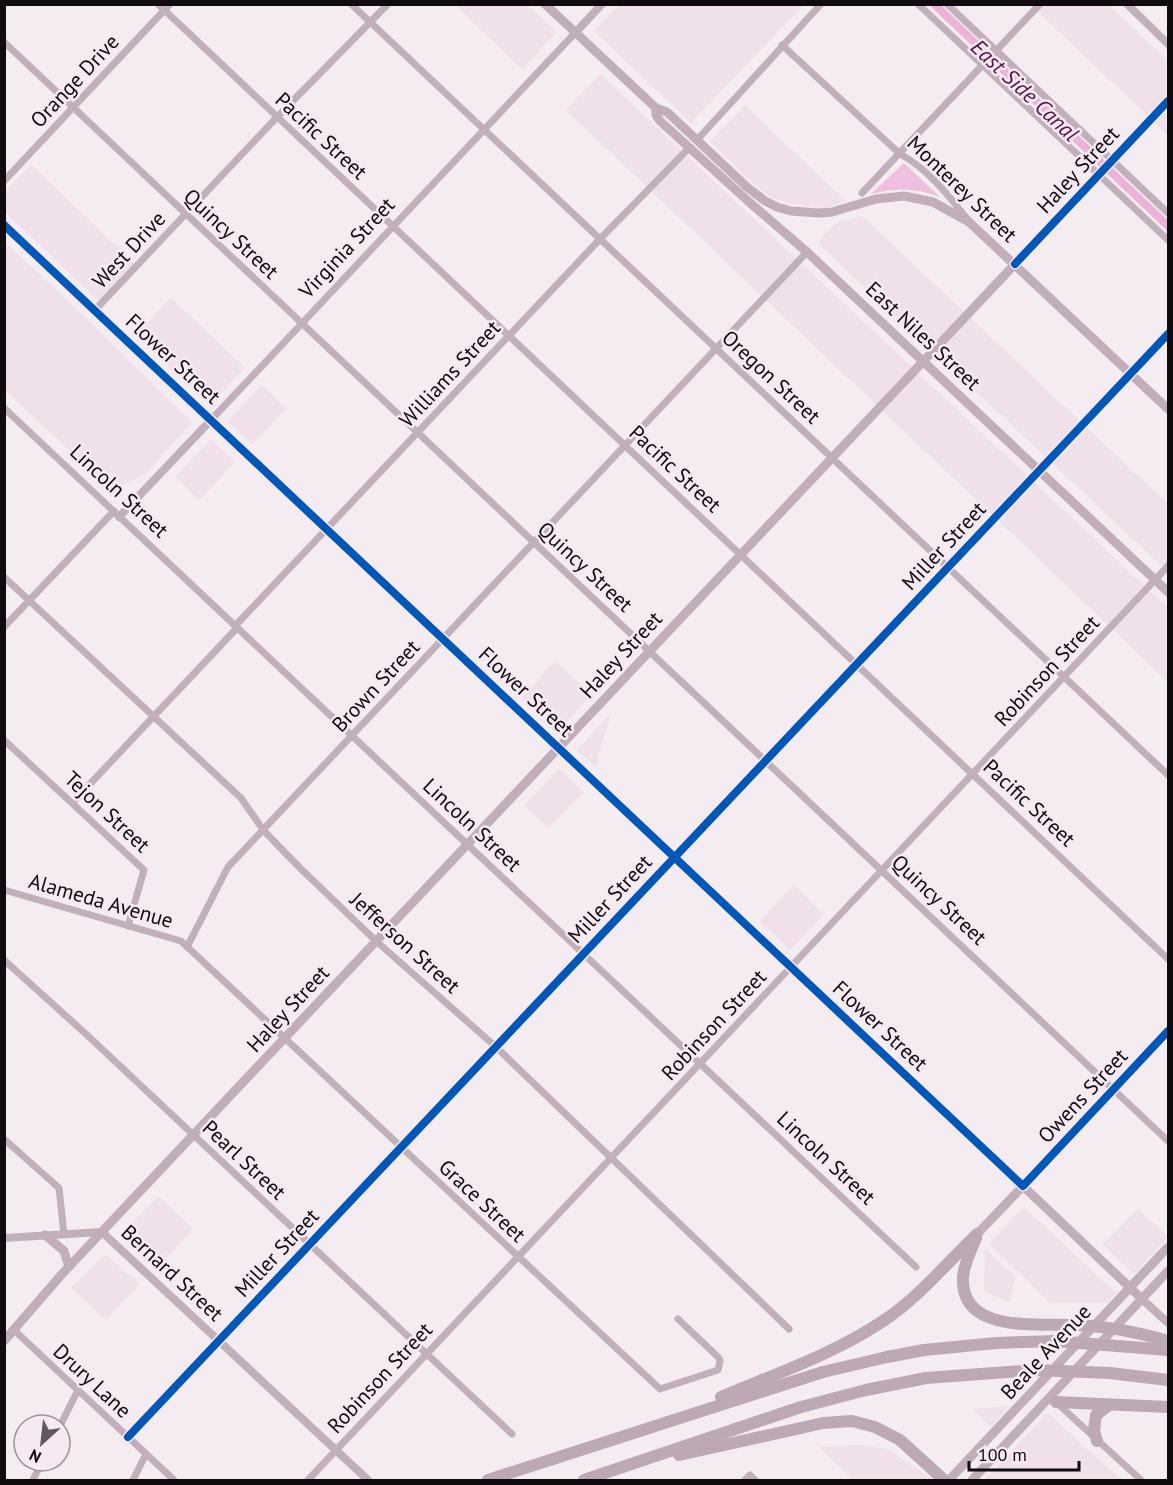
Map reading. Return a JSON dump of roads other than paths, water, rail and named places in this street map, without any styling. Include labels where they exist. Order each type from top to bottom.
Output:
[{"type":"highway","points":[[978,1234],[963,1275],[968,1299],[982,1315],[1005,1323],[1076,1325],[1116,1329],[1168,1341]]},
{"type":"highway","points":[[656,1425],[829,1350],[885,1320],[916,1294],[978,1234]]},
{"type":"highway","points":[[488,1480],[823,1372],[924,1350],[996,1343],[1054,1341],[1168,1350]]},
{"type":"highway","points":[[584,1480],[801,1407],[866,1390],[926,1378],[1036,1370],[1110,1373],[1168,1380]]},
{"type":"highway","points":[[1053,1400],[1168,1407]]},
{"type":"highway","points":[[1097,1441],[1094,1424],[1096,1415],[1109,1405]]},
{"type":"highway","points":[[628,1466],[823,1423],[852,1421],[875,1427],[900,1440],[944,1480]]},
{"type":"main road","name":"East Niles Street","points":[[545,4],[656,108],[667,112],[748,201],[807,252],[1168,592]]},
{"type":"main road","name":"East Niles Street","points":[[693,143],[748,189],[777,207],[791,211],[832,212],[876,199],[904,196],[933,202],[969,222]]},
{"type":"main road","name":"Monterey Street","points":[[969,222],[1168,410]]},
{"type":"main road","name":"Haley Street","points":[[4,1341],[69,1267],[1015,264]]},
{"type":"main road","name":"Owens Street","points":[[978,1234],[1023,1186]]},
{"type":"main road","name":"Flower Street","points":[[1023,1186],[1142,1299]]},
{"type":"main road","points":[[45,1235],[64,1251],[69,1267]]},
{"type":"main road","name":"Beale Avenue","points":[[949,1480],[1168,1247]]},
{"type":"main road","name":"Beale Avenue","points":[[972,1480],[1053,1400],[1059,1387],[1168,1271]]},
{"type":"main road","points":[[1037,1387],[1053,1400]]},
{"type":"street","name":"Pacific Street","points":[[158,4],[168,8],[277,117],[1168,959]]},
{"type":"street","name":"Oregon Street","points":[[351,4],[1168,775]]},
{"type":"street","name":"West Drive","points":[[95,310],[277,117],[388,4]]},
{"type":"street","name":"Virginia Street","points":[[4,627],[211,420],[602,4]]},
{"type":"street","name":"Williams Street","points":[[73,802],[821,4]]},
{"type":"street","points":[[918,4],[1168,240]]},
{"type":"street","points":[[947,4],[1168,213]]},
{"type":"street","points":[[862,193],[1040,4]]},
{"type":"street","points":[[1127,4],[1168,44]]},
{"type":"street","name":"Orange Drive","points":[[4,181],[168,8]]},
{"type":"street","name":"Quincy Street","points":[[4,42],[1168,1141]]},
{"type":"street","name":"Monterey Street","points":[[782,45],[900,154],[911,160],[949,196],[969,222]]},
{"type":"street","name":"Haley Street","points":[[1015,264],[1168,101]]},
{"type":"street","name":"Flower Street","points":[[4,225],[1023,1186]]},
{"type":"street","name":"Brown Street","points":[[187,947],[228,867],[807,252]]},
{"type":"street","name":"Miller Street","points":[[128,1437],[1168,334]]},
{"type":"street","name":"Lincoln Street","points":[[4,408],[916,1267]]},
{"type":"street","name":"Robinson Street","points":[[308,1480],[1168,566]]},
{"type":"street","name":"Jefferson Street","points":[[4,577],[241,798],[264,831],[376,941],[496,1047],[789,1329]]},
{"type":"street","name":"Tejon Street","points":[[4,740],[144,870],[128,926]]},
{"type":"street","name":"Alameda Avenue","points":[[4,890],[181,941],[187,947]]},
{"type":"street","name":"Grace Street","points":[[187,947],[660,1389],[718,1370],[720,1367],[718,1357],[678,1319]]},
{"type":"street","name":"Pearl Street","points":[[4,960],[512,1434]]},
{"type":"street","name":"Owens Street","points":[[1023,1186],[1168,1031]]},
{"type":"street","points":[[4,1139],[59,1188],[64,1234]]},
{"type":"street","name":"Bernard Street","points":[[4,1238],[102,1232],[368,1480]]},
{"type":"street","name":"Flower Street","points":[[1142,1299],[1168,1323]]},
{"type":"street","name":"Drury Lane","points":[[14,1330],[174,1480]]},
{"type":"street","points":[[66,1413],[78,1390]]},
{"type":"street","points":[[1053,1400],[1142,1480]]},
{"type":"street","points":[[133,1480],[146,1454]]},
{"type":"waterway","name":"East Side Canal","points":[[934,4],[1168,226]]}]
